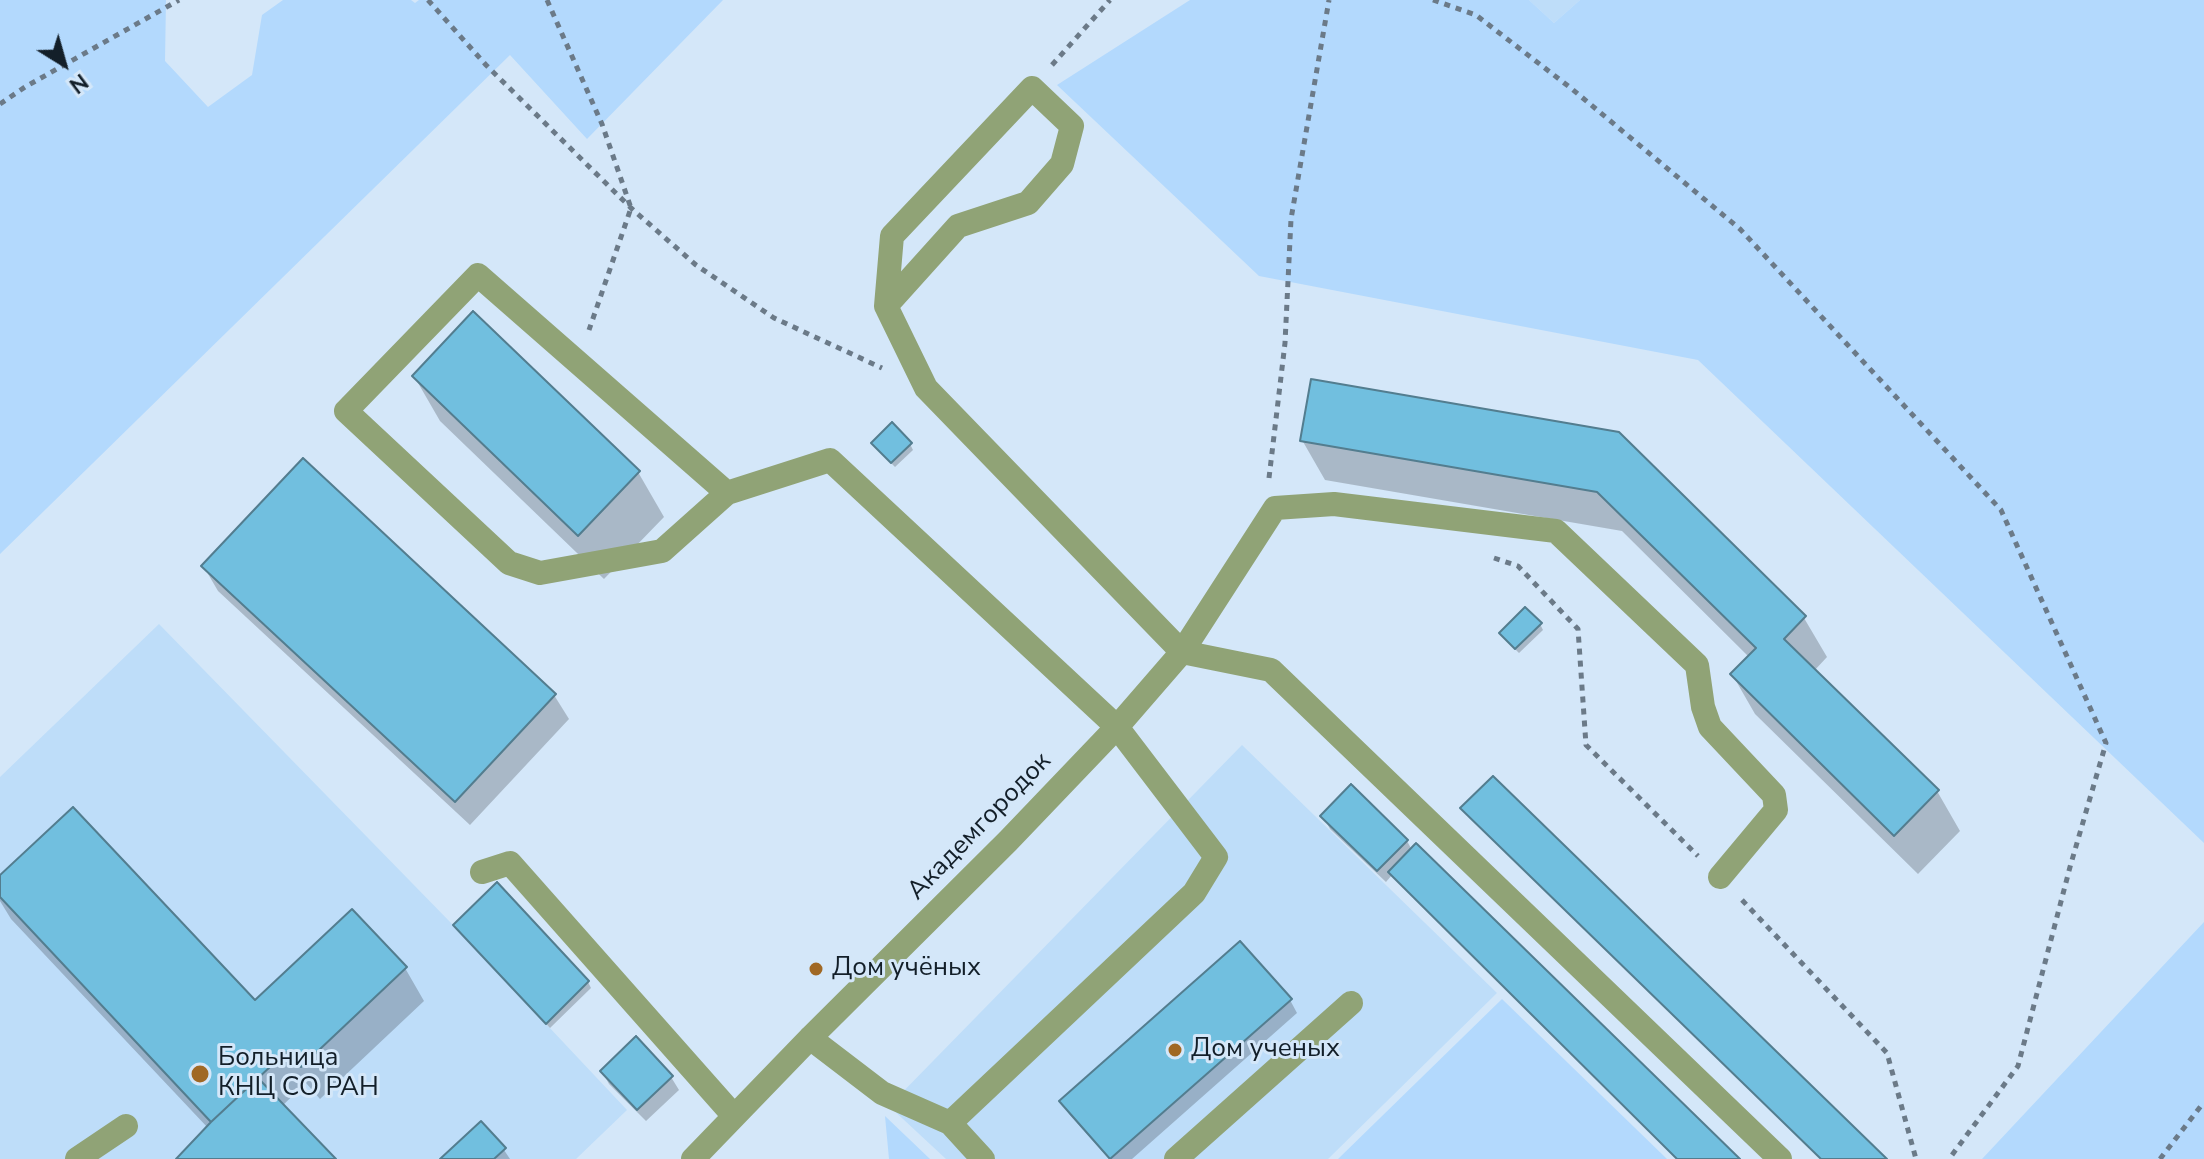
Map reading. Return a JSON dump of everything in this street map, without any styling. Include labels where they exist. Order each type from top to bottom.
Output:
[{"type":"street","points":[[886,306],[958,226],[1028,203],[1062,164],[1072,126],[1032,88],[892,236],[886,306],[926,388],[1182,652],[1271,670],[1780,1159]]},
{"type":"street","points":[[727,493],[478,275],[346,411],[509,563],[540,573],[662,551],[727,493],[830,460],[1117,727],[1216,857],[1194,893],[950,1123]]},
{"type":"street","points":[[1275,508],[1334,504],[1556,531],[1697,665],[1703,707],[1710,727],[1774,795],[1776,810],[1720,877]]},
{"type":"street","name":"Академгородок","points":[[693,1159],[1117,727],[1182,652],[1275,508]]},
{"type":"street","points":[[482,872],[510,863],[734,1116]]},
{"type":"street","points":[[1176,1159],[1351,1003]]},
{"type":"street","points":[[810,1038],[882,1093],[950,1123],[983,1159]]},
{"type":"street","points":[[77,1159],[126,1126]]},
{"type":"path","points":[[0,104],[179,0]]},
{"type":"path","points":[[428,0],[486,65],[631,208],[696,265],[774,318],[926,388]]},
{"type":"path","points":[[547,0],[602,124],[631,208],[578,362]]},
{"type":"path","points":[[1032,88],[1110,0]]},
{"type":"path","points":[[1275,508],[1268,475],[1285,343],[1291,219],[1329,0]]},
{"type":"path","points":[[1433,0],[1476,15],[1572,89],[1740,229],[2001,510],[2106,743],[2018,1066],[1949,1159]]},
{"type":"path","points":[[1490,557],[1518,566],[1578,629],[1586,745],[1720,877],[1887,1053],[1916,1159]]},
{"type":"path","points":[[2160,1159],[2204,1102]]},
{"type":"shaded area","points":[[0,0],[166,0],[165,61],[208,107],[252,75],[262,15],[283,0],[411,0],[415,3],[419,0],[723,0],[587,139],[510,55],[0,554]]},
{"type":"shaded area","points":[[1190,0],[1529,0],[1554,23],[1580,0],[2204,0],[2204,843],[1698,360],[1259,276],[1057,85]]},
{"type":"shaded area","points":[[1529,0],[1580,0],[1554,23]]},
{"type":"shaded area","points":[[159,624],[453,925],[627,1110],[576,1159],[0,1159],[0,777]]},
{"type":"shaded area","points":[[1242,745],[1497,993],[1328,1159],[946,1159],[889,1106]]},
{"type":"shaded area","points":[[2204,922],[2204,1159],[1982,1159]]},
{"type":"shaded area","points":[[1502,999],[1667,1159],[1338,1159]]},
{"type":"shaded area","points":[[885,1116],[930,1159],[889,1159]]},
{"type":"building","points":[[473,311],[640,471],[578,536],[412,376]]},
{"type":"building","points":[[1311,379],[1619,432],[1806,616],[1784,639],[1939,790],[1894,836],[1730,674],[1756,648],[1597,492],[1300,441]]},
{"type":"building","points":[[892,422],[912,443],[891,463],[871,443]]},
{"type":"building","points":[[303,458],[556,694],[455,802],[201,566]]},
{"type":"building","points":[[1525,607],[1542,623],[1515,649],[1499,633]]},
{"type":"building","points":[[1493,776],[1887,1159],[1821,1159],[1460,808]]},
{"type":"building","points":[[1351,784],[1408,840],[1377,871],[1320,816]]},
{"type":"building","name":"Больница КНЦ СО РАН","points":[[73,807],[255,1000],[352,909],[407,967],[301,1067],[286,1052],[211,1122],[0,897],[0,875]]},
{"type":"building","points":[[1416,843],[1740,1159],[1677,1159],[1388,872]]},
{"type":"building","points":[[497,882],[589,981],[546,1024],[453,925]]},
{"type":"building","name":"Дом ученых","points":[[1240,941],[1292,999],[1110,1159],[1059,1101]]},
{"type":"building","points":[[636,1036],[673,1076],[637,1110],[600,1071]]},
{"type":"building","points":[[258,1078],[336,1159],[176,1159],[211,1122]]},
{"type":"building","points":[[481,1121],[506,1148],[494,1159],[440,1159]]},
{"type":"place","name":"Дом учёных","points":[[816,969]]},
{"type":"place","name":"Дом ученых","points":[[1175,1050]]},
{"type":"place","name":"Больница КНЦ СО РАН","points":[[200,1074]]}]
